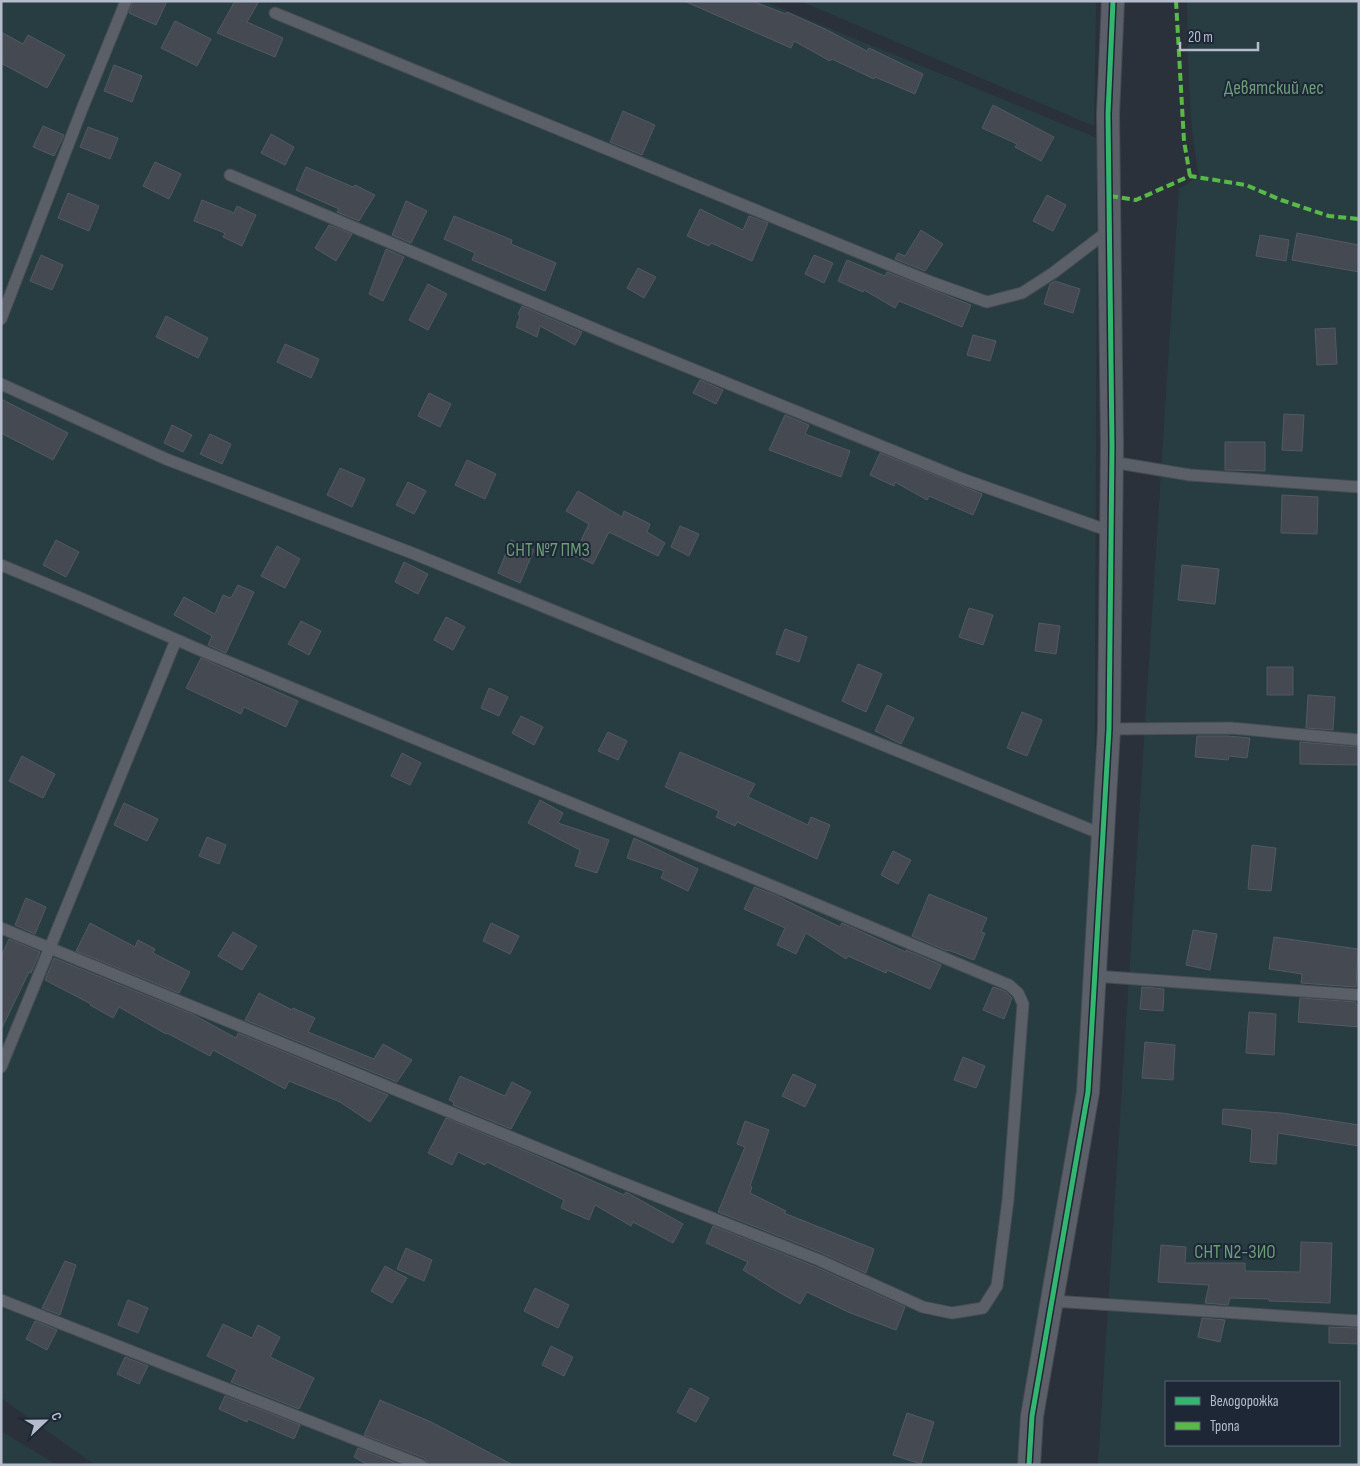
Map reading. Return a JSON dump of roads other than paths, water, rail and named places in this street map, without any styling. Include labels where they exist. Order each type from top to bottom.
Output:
[{"type":"street","points":[[1029,1465],[1032,1416],[1088,1092],[1109,729],[1112,462],[1108,114],[1113,1]]},
{"type":"lane","points":[[1,319],[78,118],[126,1]]},
{"type":"lane","points":[[275,14],[931,282],[987,302],[1022,293],[1053,273],[1103,235],[1110,226]]},
{"type":"lane","points":[[230,175],[621,340],[960,478],[1112,532]]},
{"type":"lane","points":[[1,384],[166,458],[412,553],[1094,832]]},
{"type":"lane","points":[[1112,462],[1190,475],[1359,487]]},
{"type":"lane","points":[[1,565],[176,640],[1009,985],[1018,993],[1023,1004],[1008,1200],[997,1286],[983,1308],[952,1313],[923,1307],[819,1260],[613,1179],[1,928]]},
{"type":"lane","points":[[1,1067],[176,640]]},
{"type":"lane","points":[[1109,729],[1231,728],[1359,740]]},
{"type":"lane","points":[[1094,976],[1359,996]]},
{"type":"lane","points":[[1,1300],[421,1465]]},
{"type":"lane","points":[[1052,1301],[1359,1321]]},
{"type":"park label","name":"Девятский лес","points":[[1274,87]]},
{"type":"park label","name":"СНТ №7 ПМЗ","points":[[548,549]]},
{"type":"park label","name":"СНТ N2-ЗИО","points":[[1235,1251]]}]
